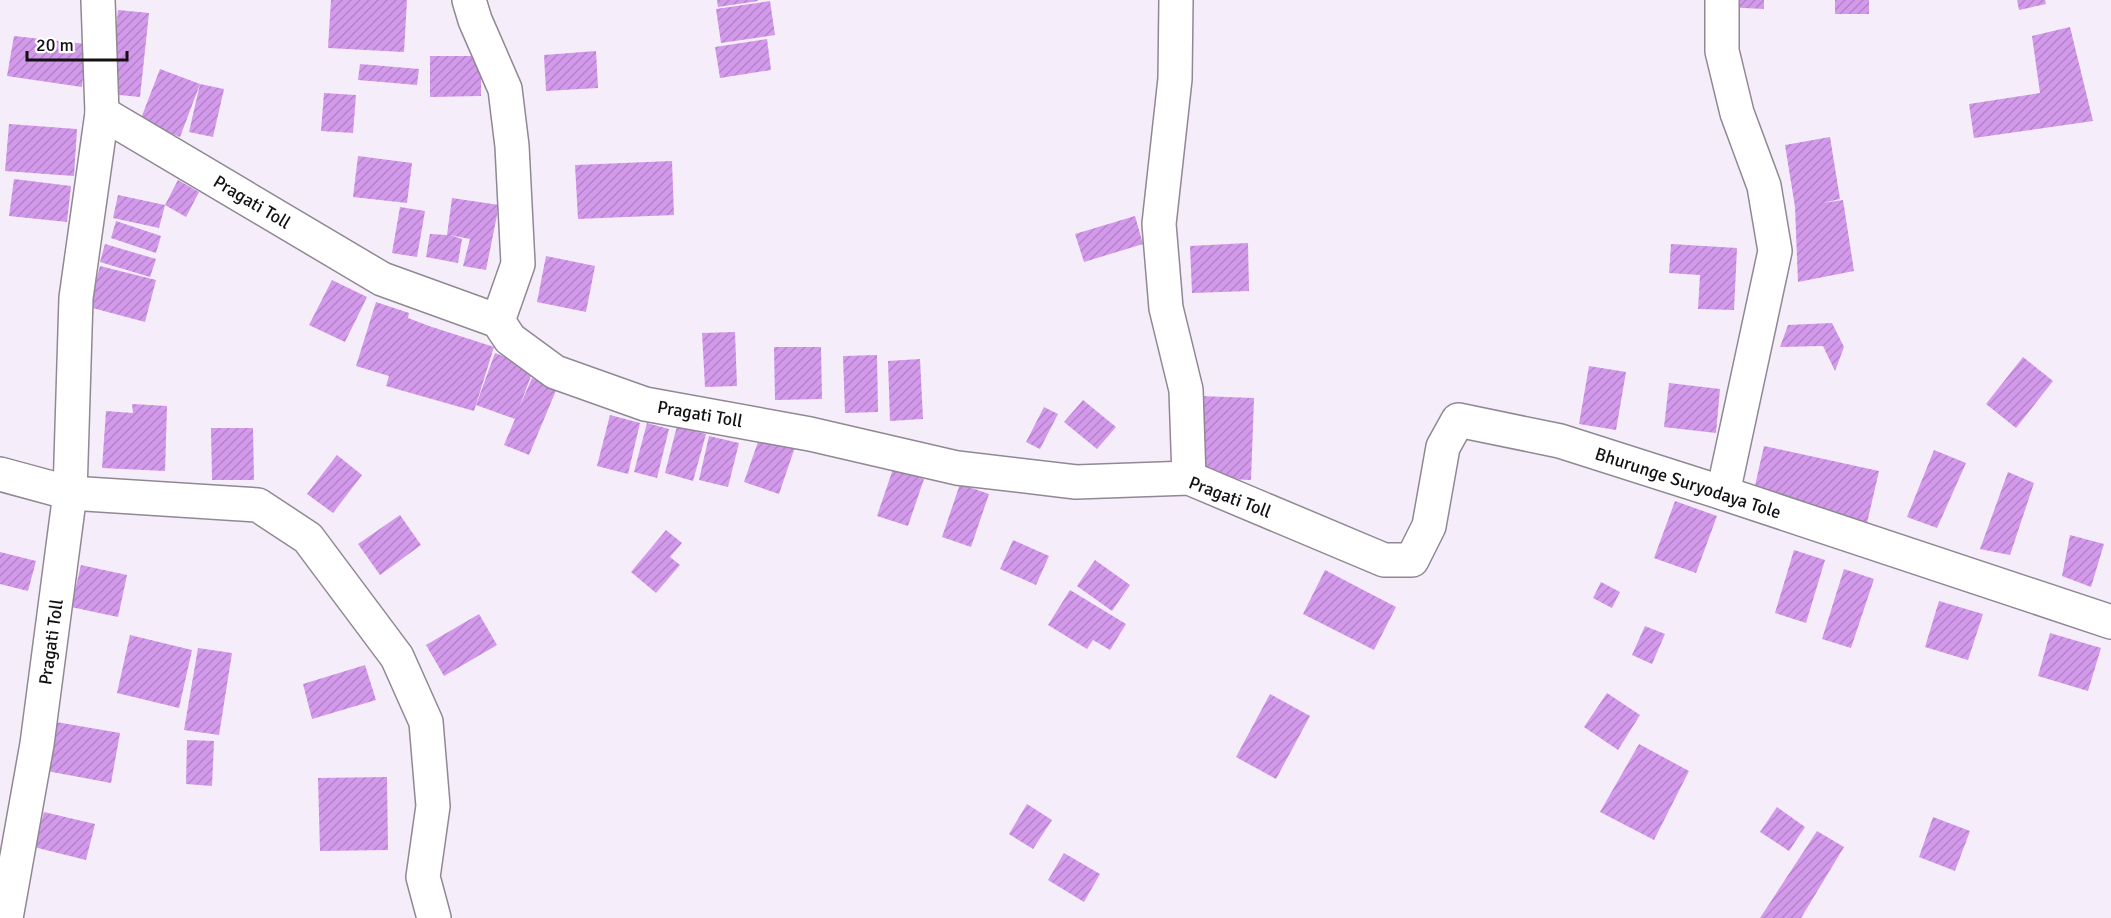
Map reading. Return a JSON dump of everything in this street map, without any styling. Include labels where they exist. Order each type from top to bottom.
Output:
[{"type":"street","name":"Pragati Toll","points":[[6,918],[37,744],[70,493],[76,298],[102,113],[98,0]]},
{"type":"street","points":[[469,0],[475,20],[505,89],[512,146],[518,264],[498,321]]},
{"type":"street","points":[[1176,0],[1175,79],[1159,224],[1166,308],[1186,390],[1189,478]]},
{"type":"street","points":[[1722,0],[1722,51],[1737,113],[1764,186],[1775,251],[1723,493]]},
{"type":"street","name":"Pragati Toll","points":[[102,113],[382,279],[498,321],[510,339],[555,372],[645,404],[810,434],[957,468],[1076,482],[1189,478],[1358,549]]},
{"type":"street","name":"Bhurunge Suryodaya Tole","points":[[1358,549],[1384,560],[1412,560],[1429,526],[1443,447],[1458,420],[1560,441],[2111,622]]},
{"type":"street","points":[[0,474],[70,493],[258,506],[308,538],[397,657],[426,722],[433,806],[423,877],[434,918]]},
{"type":"building","points":[[331,0],[407,0],[404,52],[328,48]]},
{"type":"building","points":[[717,0],[758,0],[758,1],[718,7]]},
{"type":"building","points":[[1724,0],[1764,0],[1764,9],[1724,7]]},
{"type":"building","points":[[1835,0],[1869,0],[1869,14],[1835,14]]},
{"type":"building","points":[[2017,0],[2045,0],[2046,4],[2019,10]]},
{"type":"building","points":[[770,1],[775,35],[721,43],[716,9]]},
{"type":"building","points":[[118,10],[149,13],[140,97],[109,94]]},
{"type":"building","points":[[2070,27],[2093,121],[1974,138],[1969,104],[2040,93],[2032,36]]},
{"type":"building","points":[[14,36],[86,44],[82,87],[7,76]]},
{"type":"building","points":[[767,39],[771,70],[720,78],[715,47]]},
{"type":"building","points":[[596,51],[598,88],[546,91],[544,55]]},
{"type":"building","points":[[430,56],[481,56],[481,96],[430,97]]},
{"type":"building","points":[[360,64],[419,69],[417,85],[358,80]]},
{"type":"building","points":[[160,69],[200,84],[180,137],[140,121]]},
{"type":"building","points":[[200,84],[224,89],[213,137],[189,132]]},
{"type":"building","points":[[324,93],[356,95],[353,133],[321,131]]},
{"type":"building","points":[[9,124],[77,129],[74,176],[5,171]]},
{"type":"building","points":[[1830,137],[1840,199],[1823,203],[1843,200],[1854,271],[1798,282],[1795,207],[1785,145]]},
{"type":"building","points":[[358,156],[412,163],[407,203],[353,197]]},
{"type":"building","points":[[672,161],[674,215],[578,219],[575,165]]},
{"type":"building","points":[[14,179],[71,186],[67,222],[9,216]]},
{"type":"building","points":[[178,180],[199,192],[186,217],[165,205]]},
{"type":"building","points":[[118,195],[165,205],[159,228],[113,218]]},
{"type":"building","points":[[452,198],[499,205],[486,270],[463,266],[470,239],[450,235],[462,239],[458,263],[426,257],[430,234],[447,235]]},
{"type":"building","points":[[400,207],[425,211],[417,257],[392,253]]},
{"type":"building","points":[[1135,216],[1143,244],[1084,262],[1075,234]]},
{"type":"building","points":[[116,221],[161,236],[156,253],[111,238]]},
{"type":"building","points":[[1248,243],[1249,291],[1192,293],[1190,246]]},
{"type":"building","points":[[105,244],[156,259],[150,277],[100,262]]},
{"type":"building","points":[[1671,244],[1737,248],[1734,310],[1698,309],[1700,275],[1669,273]]},
{"type":"building","points":[[546,256],[595,266],[586,312],[537,302]]},
{"type":"building","points":[[100,266],[156,280],[145,322],[89,307]]},
{"type":"building","points":[[332,280],[367,297],[345,342],[309,325]]},
{"type":"building","points":[[376,302],[409,313],[408,318],[494,347],[474,411],[386,386],[389,376],[356,366]]},
{"type":"building","points":[[1832,323],[1844,347],[1835,371],[1823,346],[1780,347],[1788,325]]},
{"type":"building","points":[[735,332],[737,386],[705,387],[702,333]]},
{"type":"building","points":[[774,347],[821,347],[822,399],[775,400]]},
{"type":"building","points":[[495,353],[534,368],[519,408],[532,378],[557,388],[529,455],[504,445],[515,419],[476,405]]},
{"type":"building","points":[[877,355],[878,412],[845,413],[843,356]]},
{"type":"building","points":[[2023,357],[2053,381],[2016,428],[1986,404]]},
{"type":"building","points":[[920,359],[923,419],[890,421],[888,361]]},
{"type":"building","points":[[1589,366],[1626,372],[1616,430],[1579,424]]},
{"type":"building","points":[[1669,383],[1720,389],[1716,433],[1664,427]]},
{"type":"building","points":[[1200,396],[1254,398],[1251,480],[1197,478]]},
{"type":"building","points":[[1083,400],[1116,427],[1097,449],[1064,422]]},
{"type":"building","points":[[132,404],[167,406],[165,471],[102,468],[106,411],[133,413]]},
{"type":"building","points":[[1044,407],[1058,414],[1040,449],[1026,442]]},
{"type":"building","points":[[610,415],[640,423],[628,474],[597,466]]},
{"type":"building","points":[[647,423],[669,429],[657,478],[634,472]]},
{"type":"building","points":[[677,426],[706,434],[693,481],[665,473]]},
{"type":"building","points":[[211,428],[253,428],[254,480],[212,480]]},
{"type":"building","points":[[709,436],[739,443],[728,487],[699,480]]},
{"type":"building","points":[[760,436],[795,447],[779,494],[744,482]]},
{"type":"building","points":[[1764,446],[1879,471],[1867,523],[1752,499]]},
{"type":"building","points":[[1934,450],[1966,463],[1937,528],[1907,517]]},
{"type":"building","points":[[337,455],[362,475],[333,513],[307,494]]},
{"type":"building","points":[[893,469],[924,479],[908,526],[877,516]]},
{"type":"building","points":[[2008,472],[2034,483],[2010,555],[1980,549]]},
{"type":"building","points":[[960,484],[989,494],[971,547],[942,537]]},
{"type":"building","points":[[1675,501],[1717,516],[1696,573],[1654,558]]},
{"type":"building","points":[[400,515],[421,545],[380,575],[358,544]]},
{"type":"building","points":[[666,530],[682,543],[670,557],[680,565],[656,593],[631,572]]},
{"type":"building","points":[[2070,535],[2104,544],[2091,587],[2062,576]]},
{"type":"building","points":[[1013,540],[1049,556],[1036,585],[1000,569]]},
{"type":"building","points":[[1794,550],[1825,560],[1806,623],[1775,613]]},
{"type":"building","points":[[0,552],[36,561],[28,591],[0,584]]},
{"type":"building","points":[[1095,560],[1130,585],[1112,611],[1077,586]]},
{"type":"building","points":[[81,565],[127,575],[118,617],[71,607]]},
{"type":"building","points":[[1844,569],[1874,579],[1851,648],[1822,639]]},
{"type":"building","points":[[1325,570],[1396,607],[1374,650],[1303,614]]},
{"type":"building","points":[[1601,582],[1620,592],[1612,608],[1593,598]]},
{"type":"building","points":[[1070,590],[1126,624],[1110,650],[1093,640],[1087,649],[1048,625]]},
{"type":"building","points":[[1939,601],[1983,614],[1968,660],[1925,647]]},
{"type":"building","points":[[479,614],[497,645],[444,676],[426,645]]},
{"type":"building","points":[[1645,626],[1665,634],[1652,664],[1632,655]]},
{"type":"building","points":[[2050,633],[2101,648],[2088,691],[2038,676]]},
{"type":"building","points":[[130,635],[192,650],[179,708],[117,693]]},
{"type":"building","points":[[198,648],[232,653],[219,735],[184,730]]},
{"type":"building","points":[[365,665],[376,700],[312,719],[303,684]]},
{"type":"building","points":[[1607,693],[1640,715],[1618,750],[1584,727]]},
{"type":"building","points":[[1270,694],[1310,716],[1276,779],[1236,757]]},
{"type":"building","points":[[56,722],[120,733],[111,783],[47,771]]},
{"type":"building","points":[[187,740],[214,741],[212,786],[186,784]]},
{"type":"building","points":[[1639,744],[1689,771],[1654,840],[1600,812]]},
{"type":"building","points":[[387,777],[388,850],[320,851],[318,778]]},
{"type":"building","points":[[1027,804],[1052,820],[1033,849],[1009,834]]},
{"type":"building","points":[[1777,807],[1805,827],[1789,851],[1760,832]]},
{"type":"building","points":[[44,812],[95,824],[86,860],[34,847]]},
{"type":"building","points":[[1933,817],[1970,831],[1955,871],[1919,857]]},
{"type":"building","points":[[1817,831],[1844,847],[1801,918],[1760,918]]},
{"type":"building","points":[[1064,853],[1100,874],[1084,902],[1048,880]]}]
